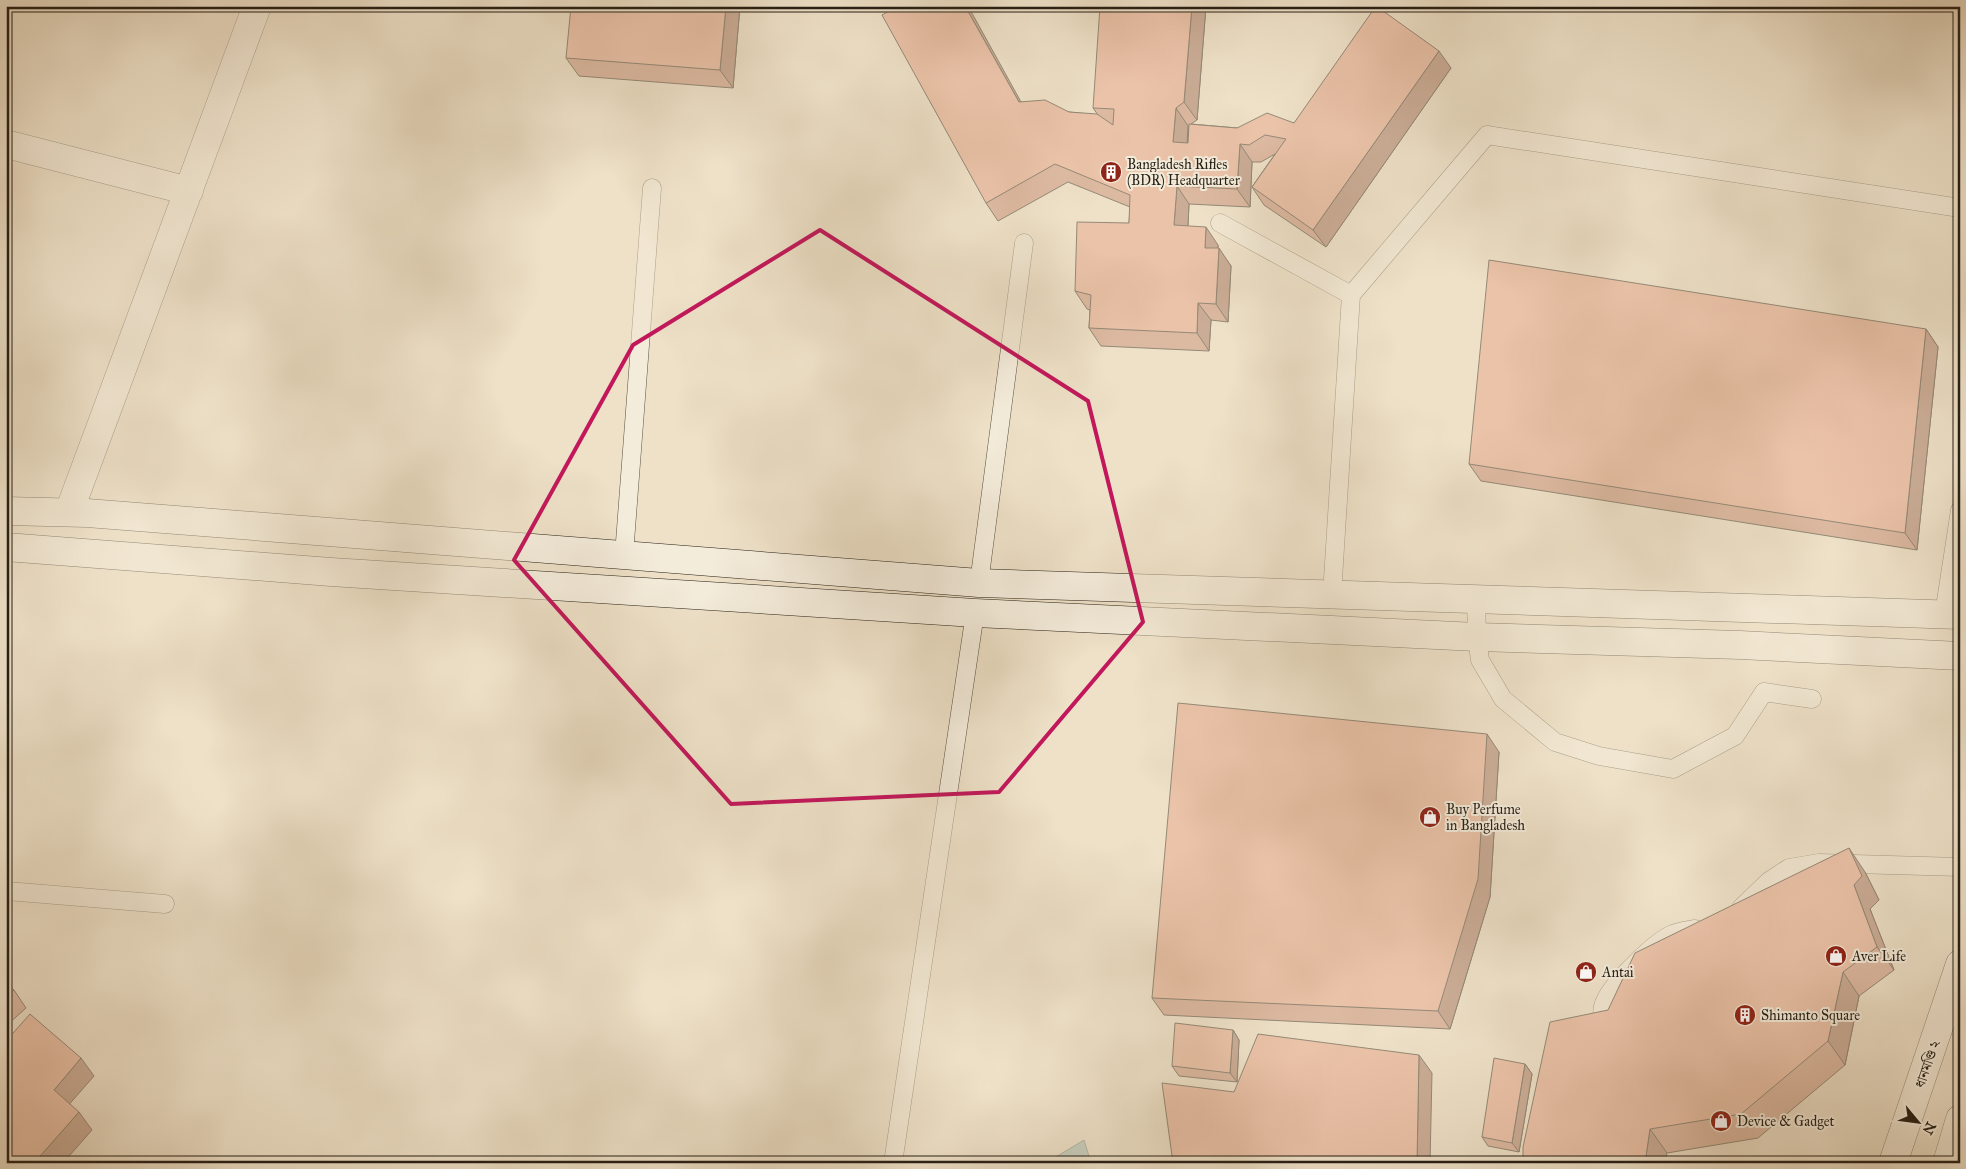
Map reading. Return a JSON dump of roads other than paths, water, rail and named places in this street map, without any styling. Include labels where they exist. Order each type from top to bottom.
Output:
[{"type":"street","points":[[69,512],[257,6]]},
{"type":"street","points":[[6,144],[189,191]]},
{"type":"street","points":[[6,511],[69,512],[979,583],[1952,614]]},
{"type":"street","points":[[6,547],[331,572],[975,613],[1477,637],[1750,646],[1960,656]]},
{"type":"street","points":[[975,613],[979,583]]},
{"type":"street","points":[[1331,630],[1332,595]]},
{"type":"street","name":"ধানমণ্ডি ২","points":[[1893,1163],[1960,964]]},
{"type":"street","points":[[1947,1163],[1960,1119]]},
{"type":"lane","points":[[1332,595],[1352,295],[1487,135],[1960,208]]},
{"type":"lane","points":[[624,555],[652,188]]},
{"type":"lane","points":[[1220,223],[1352,295]]},
{"type":"lane","points":[[979,583],[1024,243]]},
{"type":"lane","points":[[1952,614],[1960,510]]},
{"type":"lane","points":[[1476,598],[1477,637],[1480,660],[1503,699],[1554,742],[1599,756],[1673,769],[1735,736],[1764,692],[1812,699]]},
{"type":"lane","points":[[893,1163],[975,613]]},
{"type":"lane","points":[[1729,918],[1769,882],[1789,868],[1819,864],[1960,867]]},
{"type":"lane","points":[[7,891],[164,904]]},
{"type":"lane","points":[[1606,1047],[1602,1022],[1604,1001],[1628,971],[1658,943],[1673,934],[1711,925]]},
{"type":"water","points":[[1084,1140],[1091,1163],[1046,1163]]},
{"type":"place","name":"Bangladesh Rifles (BDR) Headquarter","points":[[1111,172]]},
{"type":"place","name":"Buy Perfume in Bangladesh","points":[[1430,817]]},
{"type":"place","name":"Aver Life","points":[[1836,956]]},
{"type":"place","name":"Antai","points":[[1586,972]]},
{"type":"place","name":"Shimanto Square","points":[[1745,1015]]},
{"type":"place","name":"Device & Gadget","points":[[1721,1121]]}]
